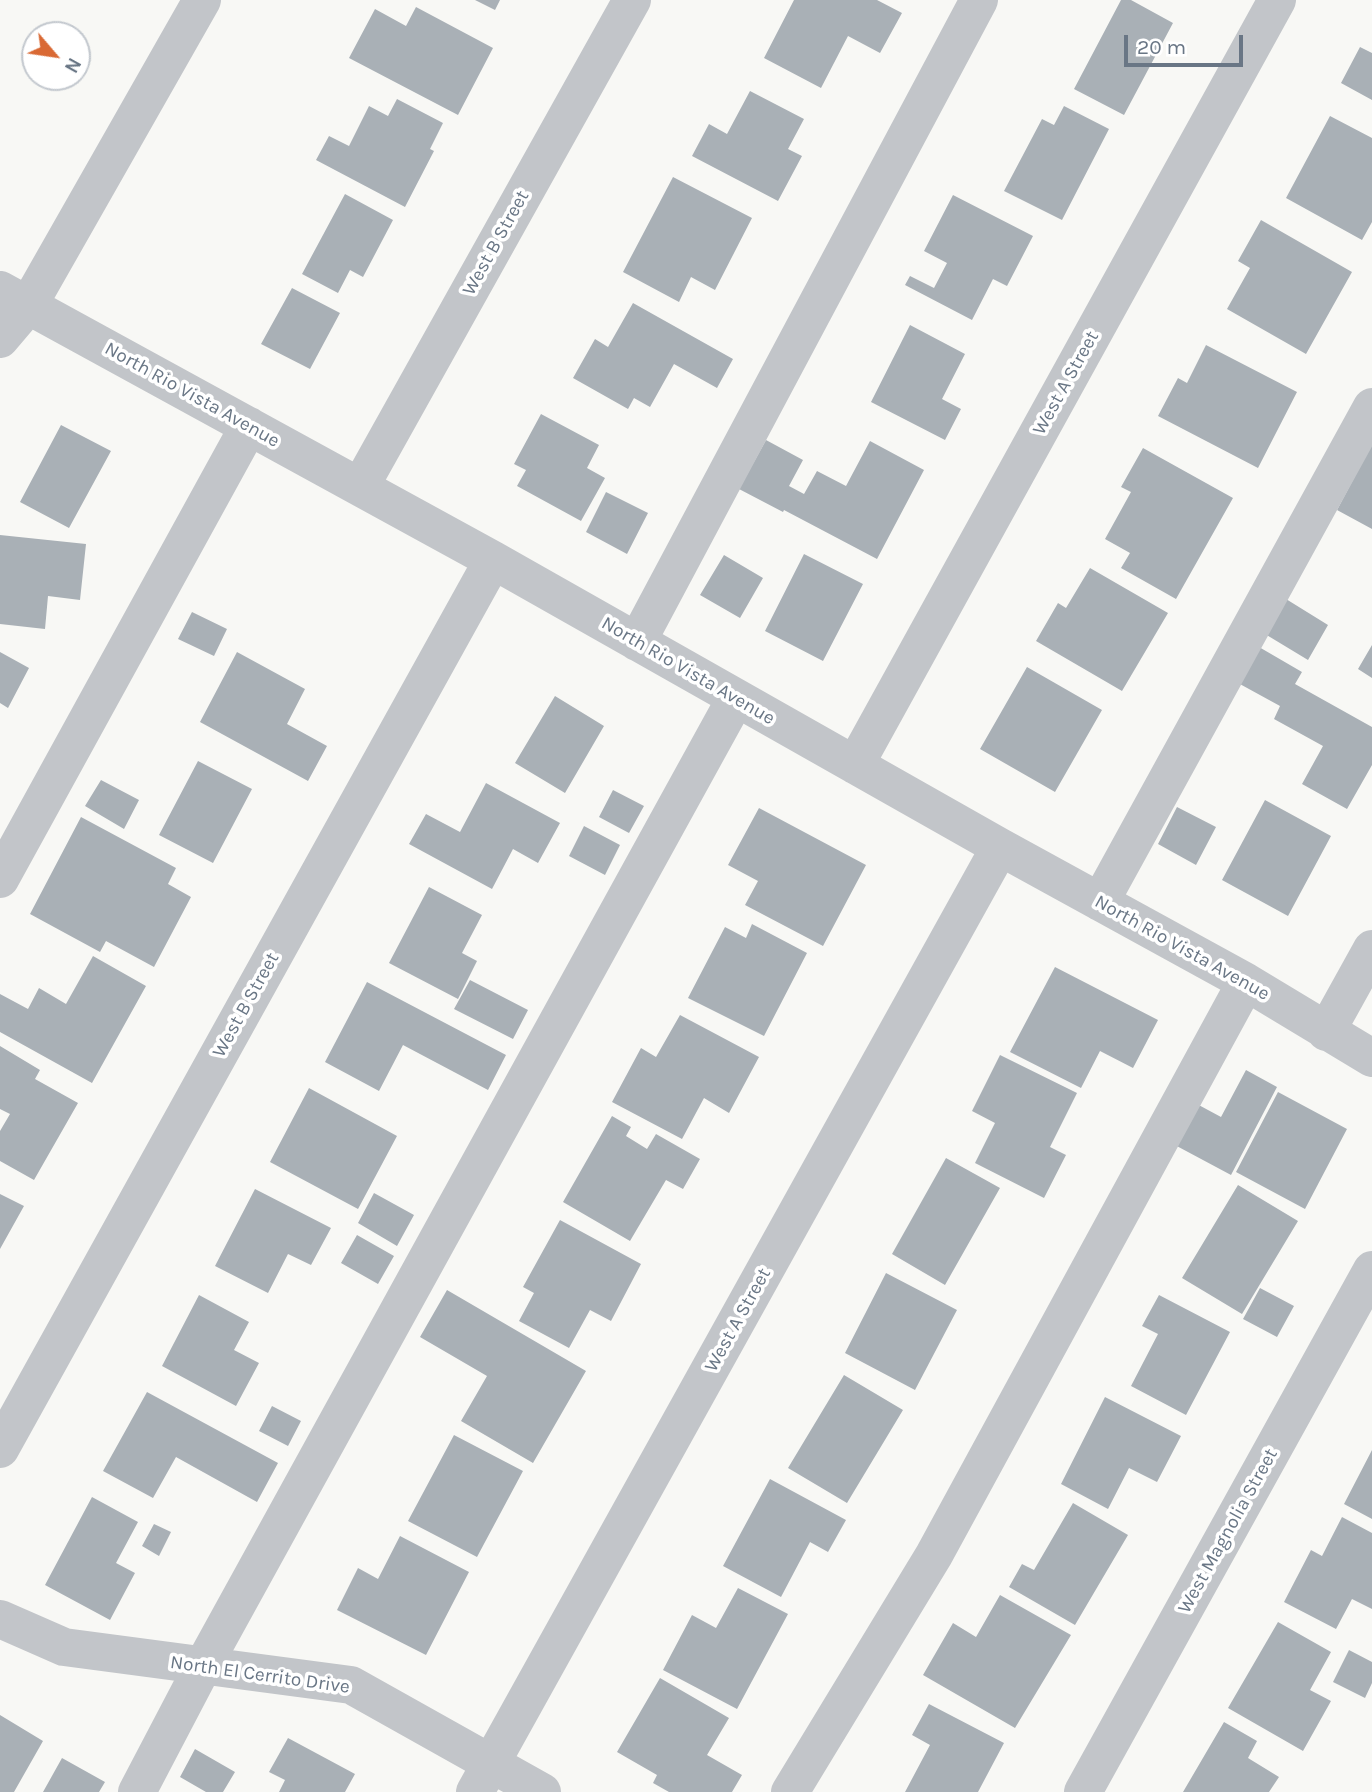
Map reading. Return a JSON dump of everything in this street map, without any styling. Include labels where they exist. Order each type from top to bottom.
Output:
[{"type":"street","points":[[0,339],[14,298],[202,0]]},
{"type":"street","name":"West B Street","points":[[360,487],[632,0]]},
{"type":"street","points":[[637,642],[979,0]]},
{"type":"street","name":"West A Street","points":[[855,765],[1277,0]]},
{"type":"street","name":"North Rio Vista Avenue","points":[[14,298],[493,560],[1000,847],[1246,982],[1372,1058]]},
{"type":"street","points":[[1100,902],[1372,407]]},
{"type":"street","points":[[0,879],[248,426]]},
{"type":"street","name":"West B Street","points":[[0,1449],[493,560]]},
{"type":"street","points":[[137,1792],[736,698]]},
{"type":"street","name":"West A Street","points":[[483,1778],[1000,847]]},
{"type":"street","points":[[1326,1032],[1372,948]]},
{"type":"street","points":[[790,1792],[934,1555],[1246,982]]},
{"type":"street","name":"West Magnolia Street","points":[[1083,1792],[1372,1270]]},
{"type":"street","name":"North El Cerrito Drive","points":[[0,1619],[64,1647],[351,1685],[483,1778],[542,1792]]},
{"type":"building","points":[[475,0],[500,0],[495,10]]},
{"type":"building","points":[[794,0],[877,0],[902,13],[880,53],[848,36],[821,88],[764,58]]},
{"type":"building","points":[[1121,0],[1131,0],[1173,23],[1124,115],[1074,89]]},
{"type":"building","points":[[416,7],[493,48],[458,115],[349,58],[375,9],[406,26]]},
{"type":"building","points":[[1360,47],[1372,53],[1372,100],[1341,83]]},
{"type":"building","points":[[750,91],[804,119],[788,149],[802,156],[778,201],[692,156],[709,124],[727,134]]},
{"type":"building","points":[[397,99],[443,123],[430,149],[434,151],[405,207],[316,160],[329,136],[349,146],[369,106],[388,116]]},
{"type":"building","points":[[1064,106],[1109,129],[1062,220],[1004,191],[1042,119],[1054,125]]},
{"type":"building","points":[[1330,116],[1372,138],[1372,222],[1362,240],[1286,198]]},
{"type":"building","points":[[673,177],[752,218],[715,290],[691,277],[679,302],[623,272]]},
{"type":"building","points":[[345,194],[393,220],[363,277],[350,270],[338,293],[302,274]]},
{"type":"building","points":[[953,195],[1033,236],[1007,286],[993,279],[972,320],[905,285],[910,276],[934,288],[947,263],[924,251]]},
{"type":"building","points":[[1261,220],[1352,272],[1306,354],[1227,309],[1250,268],[1238,261]]},
{"type":"building","points":[[292,288],[340,313],[310,369],[261,344]]},
{"type":"building","points":[[633,303],[733,359],[717,388],[674,364],[650,407],[634,398],[628,409],[573,378],[595,339],[608,347]]},
{"type":"building","points":[[910,325],[965,354],[942,399],[961,409],[945,440],[871,402]]},
{"type":"building","points":[[1206,345],[1297,392],[1258,468],[1158,416],[1178,378],[1187,383]]},
{"type":"building","points":[[541,414],[599,445],[587,468],[605,478],[581,521],[517,486],[526,470],[514,464]]},
{"type":"building","points":[[61,425],[111,451],[69,528],[20,502]]},
{"type":"building","points":[[766,440],[803,460],[789,486],[804,494],[817,471],[846,486],[870,441],[924,470],[877,559],[739,489]]},
{"type":"building","points":[[1372,444],[1372,529],[1337,510]]},
{"type":"building","points":[[1143,448],[1233,498],[1176,599],[1121,568],[1130,553],[1105,539],[1131,492],[1121,487]]},
{"type":"building","points":[[606,492],[648,513],[627,554],[586,532]]},
{"type":"building","points":[[0,535],[86,544],[80,600],[48,596],[45,629],[0,624]]},
{"type":"building","points":[[804,554],[863,584],[823,661],[765,631]]},
{"type":"building","points":[[724,555],[763,578],[740,618],[700,595]]},
{"type":"building","points":[[1090,568],[1168,613],[1122,691],[1036,641],[1058,603],[1066,608]]},
{"type":"building","points":[[1286,599],[1328,625],[1308,660],[1265,634]]},
{"type":"building","points":[[192,612],[227,629],[214,656],[178,639]]},
{"type":"building","points":[[1372,645],[1372,678],[1358,669]]},
{"type":"building","points":[[1259,647],[1302,672],[1295,684],[1372,727],[1372,765],[1347,809],[1302,784],[1323,746],[1274,719],[1280,706],[1238,683]]},
{"type":"building","points":[[0,652],[29,668],[8,708],[0,703]]},
{"type":"building","points":[[237,652],[305,689],[287,724],[327,746],[308,781],[200,722]]},
{"type":"building","points":[[1027,667],[1102,710],[1055,792],[980,749]]},
{"type":"building","points":[[555,696],[604,726],[565,793],[515,763]]},
{"type":"building","points":[[198,761],[252,789],[213,863],[159,835]]},
{"type":"building","points":[[101,780],[139,800],[124,829],[85,806]]},
{"type":"building","points":[[486,783],[560,823],[538,863],[513,849],[492,889],[409,844],[426,814],[460,832]]},
{"type":"building","points":[[613,790],[644,806],[629,833],[599,817]]},
{"type":"building","points":[[1265,800],[1331,836],[1288,916],[1222,880]]},
{"type":"building","points":[[1177,807],[1216,827],[1196,865],[1158,844]]},
{"type":"building","points":[[759,808],[866,865],[823,946],[745,905],[758,881],[728,865]]},
{"type":"building","points":[[81,817],[176,868],[168,884],[191,897],[154,967],[106,941],[100,952],[30,914]]},
{"type":"building","points":[[584,826],[620,845],[605,875],[569,856]]},
{"type":"building","points":[[429,887],[482,915],[462,953],[477,961],[458,999],[389,963]]},
{"type":"building","points":[[752,924],[807,953],[764,1036],[688,998],[725,927],[746,938]]},
{"type":"building","points":[[93,956],[146,986],[92,1083],[0,1032],[0,994],[28,1009],[39,988],[66,1004]]},
{"type":"building","points":[[1055,967],[1158,1020],[1133,1068],[1100,1051],[1081,1088],[1010,1052]]},
{"type":"building","points":[[470,980],[528,1010],[513,1039],[454,1009]]},
{"type":"building","points":[[367,982],[506,1055],[488,1090],[403,1045],[379,1091],[325,1062]]},
{"type":"building","points":[[680,1015],[759,1057],[729,1113],[704,1098],[682,1139],[612,1102],[641,1048],[656,1057]]},
{"type":"building","points":[[0,1046],[40,1070],[35,1079],[78,1103],[34,1180],[0,1161],[0,1131],[10,1114],[0,1109]]},
{"type":"building","points":[[1000,1055],[1077,1093],[1050,1147],[1066,1155],[1044,1198],[975,1163],[995,1123],[972,1111]]},
{"type":"building","points":[[1246,1070],[1277,1087],[1231,1175],[1173,1144],[1195,1103],[1221,1117]]},
{"type":"building","points":[[309,1088],[397,1136],[358,1209],[270,1162]]},
{"type":"building","points":[[1278,1092],[1347,1129],[1305,1209],[1236,1172]]},
{"type":"building","points":[[612,1116],[631,1127],[626,1136],[647,1149],[656,1134],[700,1159],[683,1189],[666,1180],[630,1241],[563,1202]]},
{"type":"building","points":[[946,1158],[1000,1188],[945,1285],[892,1254]]},
{"type":"building","points":[[1238,1185],[1298,1221],[1242,1314],[1182,1278]]},
{"type":"building","points":[[255,1189],[331,1228],[311,1265],[288,1254],[268,1293],[215,1266]]},
{"type":"building","points":[[374,1193],[414,1215],[397,1246],[358,1223]]},
{"type":"building","points":[[0,1194],[24,1206],[0,1249]]},
{"type":"building","points":[[560,1220],[641,1264],[611,1321],[590,1310],[569,1348],[519,1321],[534,1293],[523,1287]]},
{"type":"building","points":[[357,1235],[394,1256],[378,1284],[341,1263]]},
{"type":"building","points":[[886,1273],[957,1310],[915,1390],[845,1353]]},
{"type":"building","points":[[1260,1288],[1294,1306],[1277,1337],[1243,1319]]},
{"type":"building","points":[[447,1290],[586,1371],[533,1463],[461,1421],[487,1376],[420,1337]]},
{"type":"building","points":[[199,1295],[249,1322],[234,1350],[259,1363],[236,1406],[162,1366]]},
{"type":"building","points":[[1159,1295],[1230,1332],[1186,1415],[1131,1386],[1158,1334],[1142,1326]]},
{"type":"building","points":[[844,1375],[903,1410],[847,1503],[788,1468]]},
{"type":"building","points":[[147,1392],[278,1463],[257,1502],[176,1457],[153,1498],[103,1471]]},
{"type":"building","points":[[1105,1397],[1181,1436],[1157,1482],[1129,1468],[1108,1509],[1061,1484]]},
{"type":"building","points":[[272,1406],[301,1421],[288,1446],[259,1431]]},
{"type":"building","points":[[454,1435],[523,1471],[477,1557],[408,1521]]},
{"type":"building","points":[[1372,1450],[1372,1519],[1344,1504]]},
{"type":"building","points":[[770,1479],[846,1520],[828,1552],[810,1542],[781,1597],[723,1566]]},
{"type":"building","points":[[92,1497],[138,1522],[116,1563],[135,1573],[110,1620],[45,1585]]},
{"type":"building","points":[[1073,1503],[1128,1535],[1075,1625],[1009,1587],[1022,1564],[1034,1570]]},
{"type":"building","points":[[1342,1517],[1372,1533],[1372,1609],[1352,1599],[1336,1629],[1284,1602],[1311,1550],[1322,1556]]},
{"type":"building","points":[[154,1524],[171,1532],[159,1556],[142,1546]]},
{"type":"building","points":[[400,1536],[469,1572],[426,1655],[337,1610],[358,1568],[378,1579]]},
{"type":"building","points":[[738,1588],[788,1614],[737,1709],[663,1670],[692,1615],[716,1628]]},
{"type":"building","points":[[1000,1595],[1071,1635],[1015,1728],[923,1675],[953,1623],[976,1637]]},
{"type":"building","points":[[1278,1622],[1331,1652],[1310,1690],[1331,1701],[1303,1751],[1228,1708]]},
{"type":"building","points":[[1349,1650],[1372,1662],[1372,1683],[1365,1698],[1333,1682]]},
{"type":"building","points":[[660,1678],[729,1718],[707,1755],[742,1775],[732,1792],[669,1792],[653,1783],[657,1775],[617,1752]]},
{"type":"building","points":[[929,1704],[1004,1743],[978,1792],[905,1792],[930,1745],[912,1735]]},
{"type":"building","points":[[0,1715],[43,1741],[14,1792],[0,1792]]},
{"type":"building","points":[[1224,1722],[1257,1741],[1248,1758],[1279,1777],[1269,1792],[1183,1792]]},
{"type":"building","points":[[288,1738],[355,1774],[345,1792],[279,1792],[285,1780],[269,1772]]},
{"type":"building","points":[[195,1749],[235,1772],[223,1792],[206,1792],[180,1777]]},
{"type":"building","points":[[62,1758],[105,1782],[99,1792],[43,1792]]}]
